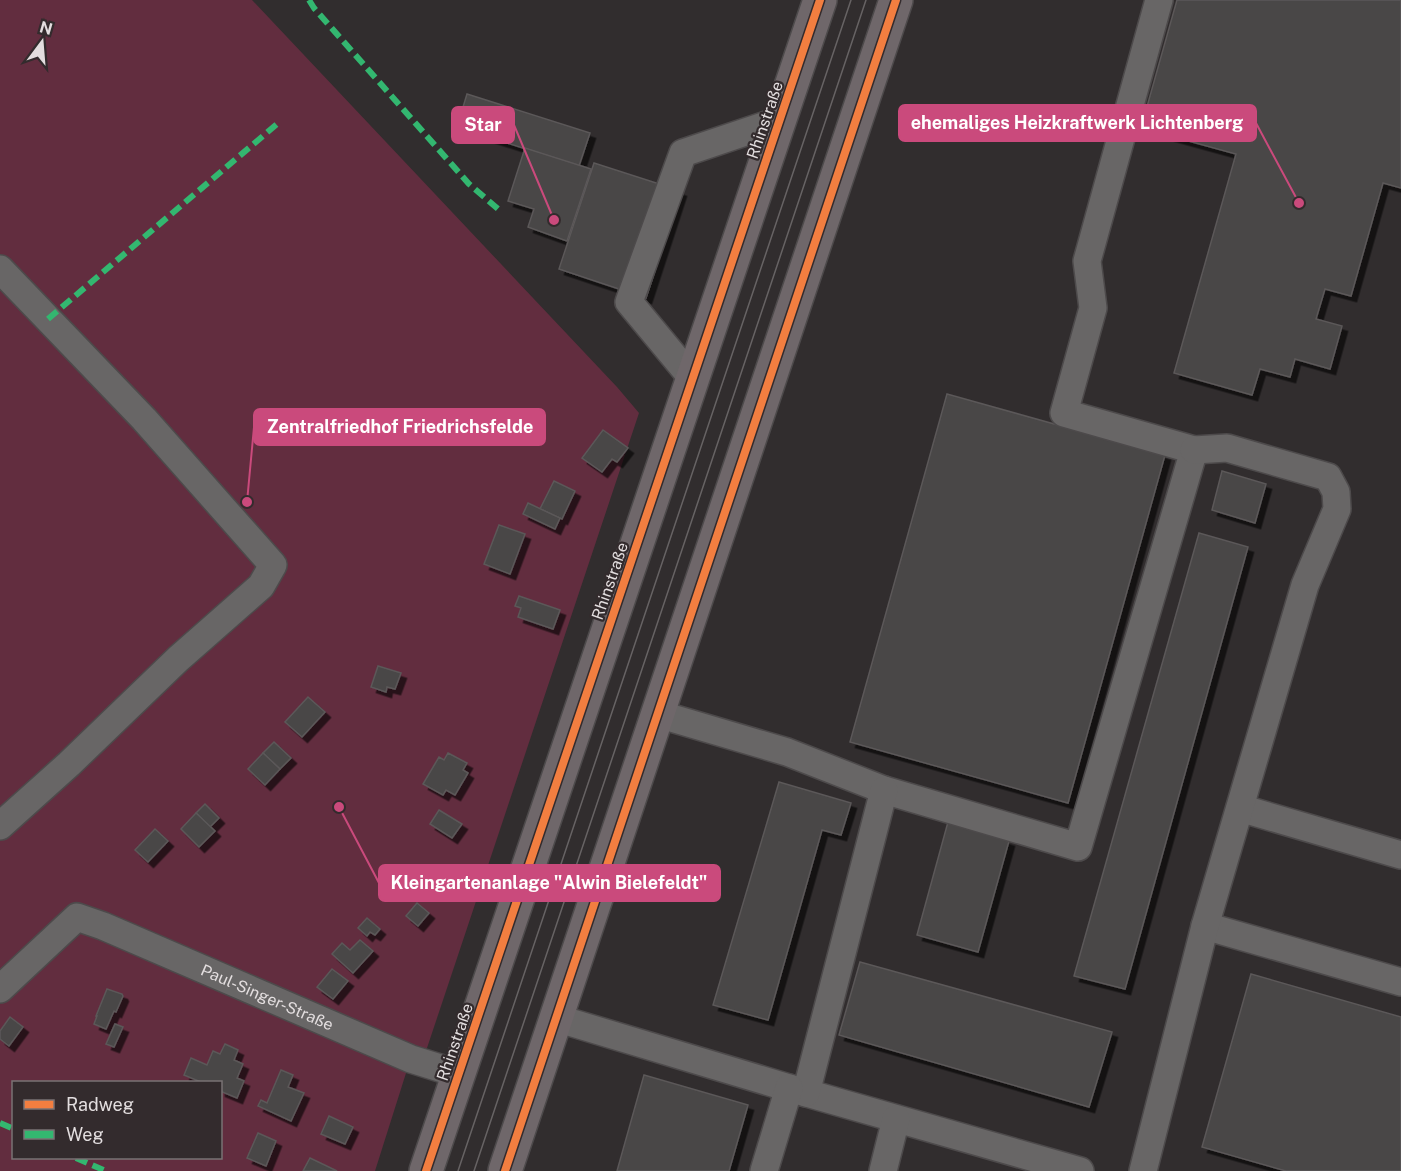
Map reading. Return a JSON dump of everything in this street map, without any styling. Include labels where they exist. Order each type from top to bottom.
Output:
[{"type":"main road","name":"Rhinstraße","points":[[426,1171],[820,0]]},
{"type":"main road","points":[[505,1171],[896,0]]},
{"type":"lane","points":[[1143,1171],[1205,926],[1305,585],[1336,509],[1336,492],[1328,477],[1227,448],[1194,450],[1064,413],[1093,308],[1087,261],[1159,0]]},
{"type":"lane","points":[[692,378],[628,302],[683,153],[778,121]]},
{"type":"lane","points":[[0,269],[144,419],[273,565],[261,586],[178,659],[69,764],[0,826]]},
{"type":"lane","points":[[658,714],[787,752],[884,790],[1078,847],[1194,450]]},
{"type":"lane","points":[[764,1171],[797,1090],[884,790]]},
{"type":"lane","points":[[1240,808],[1401,855]]},
{"type":"lane","name":"Paul-Singer-Straße","points":[[0,989],[76,917],[103,926],[411,1059],[459,1074]]},
{"type":"lane","points":[[1205,926],[1401,982]]},
{"type":"lane","points":[[556,1018],[1080,1171]]},
{"type":"lane","points":[[883,1171],[897,1119]]},
{"type":"shaded area","points":[[0,0],[252,0],[639,413],[427,1048],[413,1051],[375,1171],[0,1171]]},
{"type":"building","points":[[1177,0],[1401,0],[1401,188],[1383,183],[1351,296],[1325,289],[1316,319],[1342,326],[1330,369],[1295,359],[1290,377],[1260,369],[1252,395],[1174,373],[1236,154],[1141,128]]},
{"type":"building","points":[[467,94],[590,133],[579,166],[457,127]]},
{"type":"building","points":[[525,148],[591,169],[567,241],[528,227],[534,209],[508,201]]},
{"type":"building","points":[[594,163],[681,191],[646,298],[559,269]]},
{"type":"building","points":[[947,394],[1165,455],[1068,803],[850,742]]},
{"type":"building","points":[[603,430],[628,448],[617,462],[612,459],[602,472],[582,458]]},
{"type":"building","points":[[1222,471],[1266,484],[1255,523],[1212,510]]},
{"type":"building","points":[[554,481],[575,491],[562,519],[540,509]]},
{"type":"building","points":[[528,503],[560,518],[555,529],[523,514]]},
{"type":"building","points":[[499,525],[525,534],[510,574],[484,564]]},
{"type":"building","points":[[1199,533],[1248,547],[1125,989],[1074,976]]},
{"type":"building","points":[[519,596],[560,610],[553,629],[518,617],[521,608],[515,606]]},
{"type":"building","points":[[378,666],[401,673],[395,689],[387,687],[386,692],[371,687]]},
{"type":"building","points":[[308,697],[325,712],[302,737],[285,722]]},
{"type":"building","points":[[274,742],[291,758],[280,769],[263,753]]},
{"type":"building","points":[[263,753],[280,769],[265,785],[248,769]]},
{"type":"building","points":[[448,753],[467,763],[463,770],[468,773],[455,795],[446,790],[443,795],[423,784],[439,757],[444,760]]},
{"type":"building","points":[[779,782],[851,803],[841,835],[822,830],[768,1020],[713,1005]]},
{"type":"building","points":[[205,804],[219,818],[210,827],[196,813]]},
{"type":"building","points":[[439,810],[462,824],[452,838],[430,824]]},
{"type":"building","points":[[196,813],[215,831],[199,847],[181,829]]},
{"type":"building","points":[[948,822],[1009,841],[978,952],[917,935]]},
{"type":"building","points":[[155,829],[168,841],[148,862],[135,850]]},
{"type":"building","points":[[417,903],[429,913],[418,926],[406,916]]},
{"type":"building","points":[[367,918],[380,929],[375,935],[370,932],[367,936],[358,928]]},
{"type":"building","points":[[360,940],[373,951],[353,973],[332,954],[342,943],[350,950]]},
{"type":"building","points":[[860,962],[1112,1032],[1089,1107],[839,1035]]},
{"type":"building","points":[[332,969],[348,981],[333,999],[317,987]]},
{"type":"building","points":[[1251,974],[1401,1017],[1401,1171],[1286,1171],[1202,1147]]},
{"type":"building","points":[[107,989],[123,996],[106,1029],[94,1024]]},
{"type":"building","points":[[10,1017],[23,1027],[9,1046],[0,1039],[0,1031]]},
{"type":"building","points":[[115,1024],[123,1027],[114,1047],[106,1044]]},
{"type":"building","points":[[225,1044],[238,1050],[234,1060],[243,1064],[237,1078],[244,1081],[237,1098],[222,1092],[222,1081],[199,1081],[184,1075],[191,1058],[207,1065],[213,1051],[220,1054]]},
{"type":"building","points":[[281,1070],[293,1075],[288,1087],[304,1093],[291,1121],[258,1106],[261,1100],[267,1103]]},
{"type":"building","points":[[644,1075],[748,1105],[729,1171],[617,1171]]},
{"type":"building","points":[[329,1116],[353,1127],[345,1144],[321,1134]]},
{"type":"building","points":[[258,1133],[276,1141],[266,1166],[247,1158]]},
{"type":"building","points":[[310,1158],[337,1171],[303,1171]]},
{"type":"tram line","points":[[458,1171],[851,0]]},
{"type":"tram line","points":[[474,1171],[866,0]]},
{"type":"marked path","points":[[309,0],[469,184],[498,209]]},
{"type":"marked path","points":[[48,319],[277,124]]},
{"type":"marked path","points":[[0,1123],[12,1128]]},
{"type":"marked path","points":[[78,1159],[106,1171]]},
{"type":"cycle path","points":[[426,1171],[820,0]]},
{"type":"cycle path","points":[[505,1171],[896,0]]},
{"type":"place","name":"ehemaliges Heizkraftwerk Lichtenberg","points":[[1299,203]]},
{"type":"place","name":"Star","points":[[554,220]]},
{"type":"place","name":"Zentralfriedhof Friedrichsfelde","points":[[247,502]]},
{"type":"place","name":"Kleingartenanlage \"Alwin Bielefeldt\"","points":[[339,807]]}]
